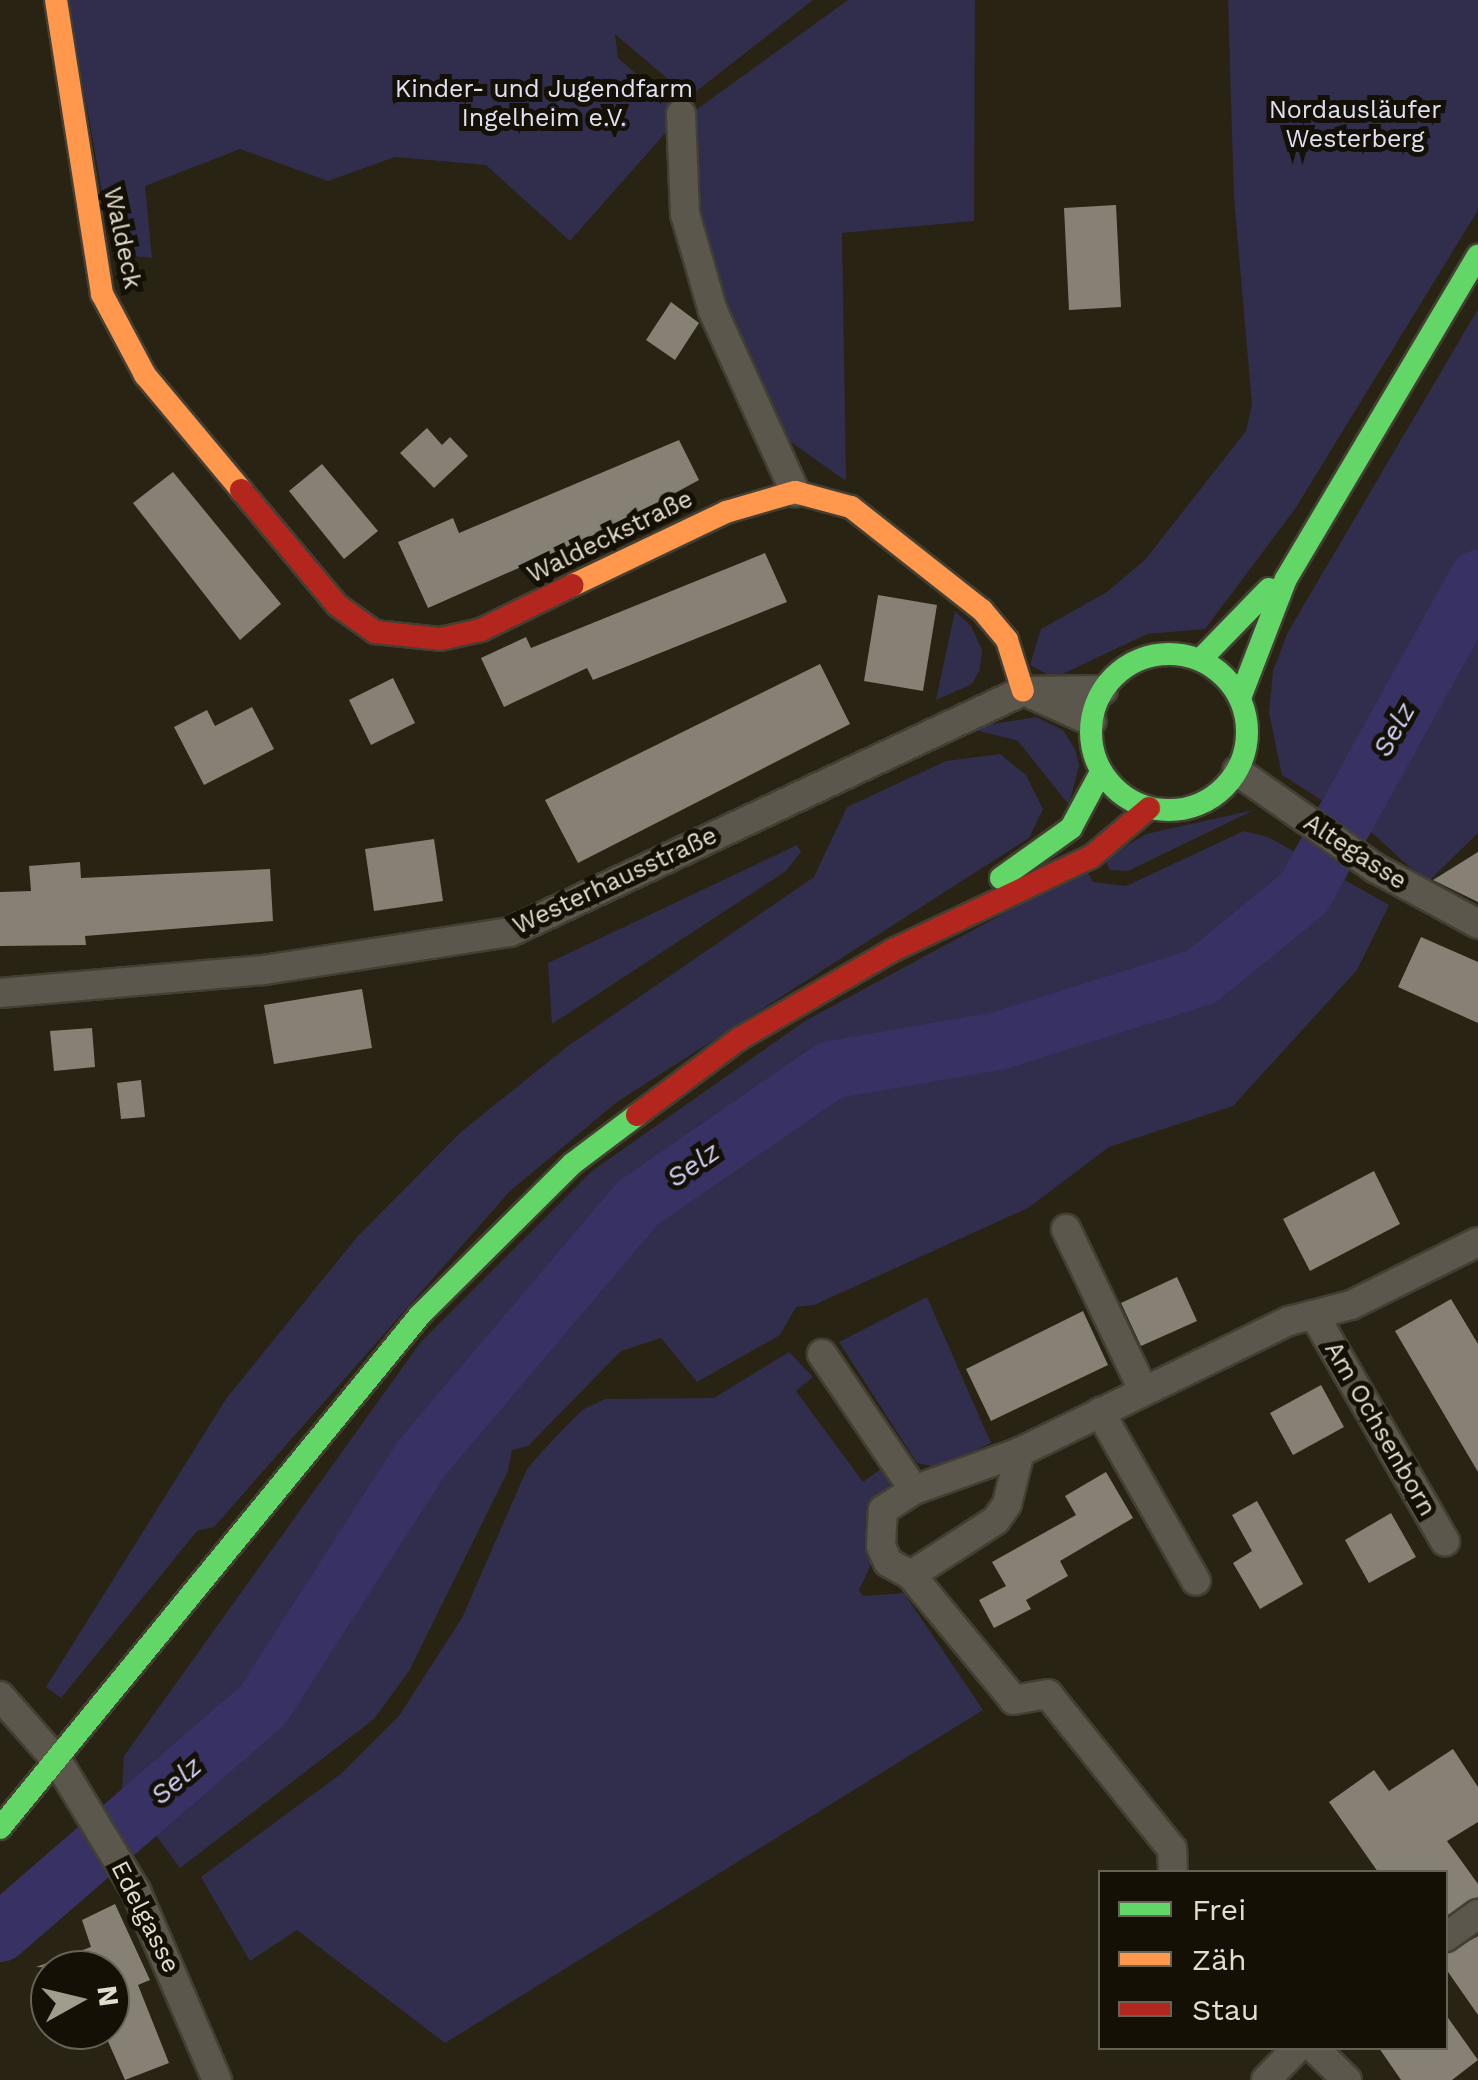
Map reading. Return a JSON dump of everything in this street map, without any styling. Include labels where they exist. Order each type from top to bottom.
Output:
[{"type":"main road","name":"Waldeck","points":[[56,0],[102,294],[145,375],[210,459]]},
{"type":"main road","points":[[1240,698],[1265,626],[1311,535],[1478,256]]},
{"type":"main road","name":"Waldeckstraße","points":[[210,459],[336,605],[375,632],[440,639],[481,630],[726,512],[795,492]]},
{"type":"main road","points":[[795,492],[851,507],[972,601],[1007,640],[1022,691]]},
{"type":"main road","points":[[1200,660],[1259,601],[1311,535]]},
{"type":"main road","points":[[1168,653],[1200,660],[1220,672],[1240,698],[1247,735],[1237,771],[1199,804],[1149,808],[1118,791],[1101,772],[1091,721],[1102,690],[1138,659],[1168,653]]},
{"type":"main road","points":[[0,1828],[58,1762],[420,1314],[519,1212],[682,1078],[894,950],[1070,828],[1101,772]]},
{"type":"main road","points":[[894,950],[1090,857],[1149,808]]},
{"type":"street","points":[[682,114],[686,214],[714,311],[795,492]]},
{"type":"street","name":"Westerhausstraße","points":[[0,994],[264,970],[510,932],[1022,691],[1102,690]]},
{"type":"street","points":[[1022,691],[1091,721]]},
{"type":"street","name":"Altegasse","points":[[1237,771],[1356,854],[1478,924]]},
{"type":"street","points":[[1066,1229],[1143,1390]]},
{"type":"street","name":"Am Ochsenborn","points":[[1173,1870],[1172,1849],[1048,1694],[1014,1700],[911,1575],[888,1562],[881,1546],[884,1510],[914,1490],[1020,1452],[1289,1320],[1316,1318],[1478,1242]]},
{"type":"street","name":"Am Ochsenborn","points":[[1316,1318],[1444,1541]]},
{"type":"street","points":[[822,1354],[914,1490]]},
{"type":"street","points":[[1100,1412],[1196,1581]]},
{"type":"street","points":[[911,1575],[996,1520],[1007,1504],[1020,1452]]},
{"type":"street","name":"Edelgasse","points":[[0,1696],[58,1762],[136,1891],[217,2080]]},
{"type":"street","points":[[1448,1936],[1478,1914]]},
{"type":"street","points":[[1266,2080],[1295,2050]]},
{"type":"street","points":[[1316,2050],[1347,2080]]},
{"type":"green space","name":"Kinder- und Jugendfarm Ingelheim e.V.","points":[[68,0],[813,0],[689,97],[615,34],[618,58],[682,114],[570,241],[486,165],[395,157],[328,181],[240,149],[145,186],[152,258],[113,254]]},
{"type":"green space","points":[[848,0],[975,0],[974,221],[842,233],[846,481],[771,428],[720,304],[698,210],[689,115]]},
{"type":"green space","name":"Nordausläufer Westerberg","points":[[1228,0],[1478,0],[1478,210],[1295,509],[1205,629],[1147,634],[1054,678],[1030,665],[1041,629],[1107,592],[1145,560],[1246,431],[1252,405],[1234,197]]},
{"type":"green space","points":[[1478,309],[1478,833],[1427,883],[1370,831],[1282,775],[1269,713],[1273,671],[1288,632]]},
{"type":"green space","points":[[955,611],[971,626],[982,650],[980,669],[972,684],[936,700]]},
{"type":"green space","points":[[1036,717],[1063,730],[1075,749],[1079,765],[1069,805],[1018,741],[968,728]]},
{"type":"green space","points":[[1000,754],[1026,775],[1043,809],[1029,838],[617,1102],[510,1191],[214,1527],[197,1531],[61,1698],[46,1687],[226,1399],[357,1237],[461,1132],[568,1046],[814,877],[847,807],[946,761]]},
{"type":"green space","points":[[1254,810],[1128,871],[1110,870],[1104,859],[1146,834]]},
{"type":"green space","points":[[1244,831],[1268,837],[1389,905],[1357,970],[1233,1106],[1109,1147],[1028,1208],[814,1305],[796,1307],[780,1335],[697,1382],[661,1338],[621,1351],[528,1446],[512,1450],[508,1471],[409,1671],[374,1719],[180,1868],[122,1789],[124,1756],[420,1343],[592,1171],[805,1021],[1086,869],[1093,882],[1126,886]]},
{"type":"green space","points":[[797,845],[801,852],[786,871],[552,1024],[548,963]]},
{"type":"green space","points":[[927,1297],[991,1443],[939,1468],[917,1463],[839,1342]]},
{"type":"green space","points":[[789,1352],[813,1377],[796,1391],[863,1482],[881,1469],[890,1484],[874,1507],[874,1558],[859,1590],[863,1596],[904,1593],[983,1710],[445,2043],[297,1930],[250,1961],[201,1877],[342,1773],[399,1716],[462,1618],[527,1469],[549,1444],[582,1410],[605,1399],[714,1398]]},
{"type":"building","points":[[1116,205],[1121,307],[1069,310],[1064,208]]},
{"type":"building","points":[[671,302],[699,323],[675,360],[646,340]]},
{"type":"building","points":[[427,428],[442,445],[450,437],[468,456],[434,488],[400,453]]},
{"type":"building","points":[[679,440],[699,480],[614,526],[428,608],[398,542],[453,518],[459,533]]},
{"type":"building","points":[[322,464],[378,531],[344,559],[289,491]]},
{"type":"building","points":[[173,472],[281,604],[240,640],[133,503]]},
{"type":"building","points":[[765,553],[787,602],[593,680],[587,668],[504,707],[481,658],[526,637],[531,648]]},
{"type":"building","points":[[878,595],[937,605],[923,691],[864,681]]},
{"type":"building","points":[[820,664],[850,724],[578,863],[545,800]]},
{"type":"building","points":[[393,678],[415,723],[371,745],[349,700]]},
{"type":"building","points":[[252,707],[274,749],[204,785],[174,727],[207,710],[215,726]]},
{"type":"building","points":[[434,839],[443,901],[374,911],[365,849]]},
{"type":"building","points":[[1478,852],[1478,902],[1433,880]]},
{"type":"building","points":[[80,862],[81,878],[270,869],[273,921],[85,936],[86,945],[0,946],[0,892],[31,891],[29,866]]},
{"type":"building","points":[[1421,937],[1478,962],[1478,1023],[1398,987]]},
{"type":"building","points":[[362,989],[372,1048],[274,1064],[264,1005]]},
{"type":"building","points":[[92,1028],[95,1067],[54,1071],[50,1031]]},
{"type":"building","points":[[141,1080],[145,1117],[121,1119],[117,1083]]},
{"type":"building","points":[[1374,1171],[1400,1224],[1310,1271],[1283,1219]]},
{"type":"building","points":[[1177,1277],[1197,1321],[1141,1346],[1121,1303]]},
{"type":"building","points":[[1451,1299],[1478,1344],[1478,1472],[1395,1331]]},
{"type":"building","points":[[1083,1311],[1108,1365],[991,1421],[966,1369]]},
{"type":"building","points":[[1321,1385],[1344,1427],[1293,1455],[1270,1413]]},
{"type":"building","points":[[1106,1472],[1133,1518],[1060,1561],[1068,1576],[1026,1600],[1031,1609],[994,1628],[979,1600],[1006,1586],[992,1562],[1076,1515],[1065,1496]]},
{"type":"building","points":[[1257,1501],[1303,1584],[1260,1609],[1233,1563],[1252,1551],[1232,1515]]},
{"type":"building","points":[[1391,1513],[1416,1557],[1369,1583],[1345,1540]]},
{"type":"building","points":[[1453,1749],[1478,1787],[1478,1822],[1447,1841],[1478,1884],[1478,1897],[1448,1915],[1448,1870],[1377,1870],[1329,1802],[1374,1770],[1389,1791]]},
{"type":"building","points":[[115,1904],[150,1980],[138,1985],[169,2063],[125,2080],[112,2050],[130,2050],[130,1950],[83,1950],[91,1947],[82,1920]]},
{"type":"building","points":[[1478,1936],[1478,2015],[1448,1972],[1448,1953]]},
{"type":"building","points":[[1448,2018],[1478,2060],[1452,2080],[1401,2080],[1380,2050],[1448,2050]]},
{"type":"waterway","name":"Selz","points":[[0,1933],[263,1705],[420,1460],[638,1203],[831,1070],[998,1041],[1201,977],[1304,893],[1478,579]]},
{"type":"traffic: fast","points":[[1240,698],[1286,579],[1478,256]]},
{"type":"traffic: fast","points":[[1200,660],[1269,589]]},
{"type":"traffic: fast","points":[[1169,654],[1199,660],[1224,677],[1241,702],[1247,732],[1241,762],[1224,787],[1199,804],[1169,810],[1139,804],[1114,787],[1097,762],[1091,732],[1097,702],[1114,677],[1139,660],[1169,654]]},
{"type":"traffic: fast","points":[[1001,878],[1071,828],[1101,772]]},
{"type":"traffic: fast","points":[[0,1828],[420,1315],[572,1164],[637,1115]]},
{"type":"traffic: slow","points":[[56,0],[102,294],[145,375],[241,490]]},
{"type":"traffic: slow","points":[[573,585],[726,512],[795,492],[851,507],[982,610],[1007,640],[1023,691]]},
{"type":"traffic: jam","points":[[241,490],[337,605],[375,632],[440,639],[481,630],[573,585]]},
{"type":"traffic: jam","points":[[637,1115],[739,1039],[893,950],[1091,857],[1149,808]]}]
